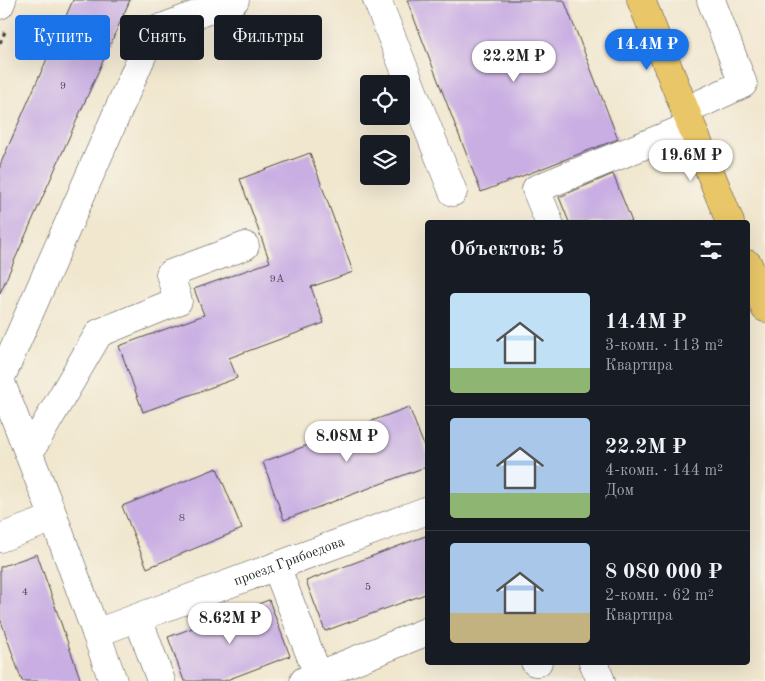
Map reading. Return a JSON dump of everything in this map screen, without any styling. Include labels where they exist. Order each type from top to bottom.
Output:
[{"type":"main road","points":[[641,0],[729,220]]},
{"type":"main road","points":[[750,269],[765,308]]},
{"type":"street","points":[[0,5],[2,0]]},
{"type":"street","points":[[113,681],[54,518],[0,380],[153,31],[235,0]]},
{"type":"street","points":[[377,0],[453,192]]},
{"type":"street","points":[[548,220],[536,189],[688,119],[743,84],[711,0]]},
{"type":"street","points":[[29,452],[99,333],[178,301],[170,274],[245,246]]},
{"type":"street","name":"проезд Грибоедова","points":[[96,634],[425,511]]},
{"type":"street","points":[[0,538],[54,518]]},
{"type":"street","points":[[276,566],[311,678],[425,632]]},
{"type":"street","points":[[138,618],[161,681]]},
{"type":"street","points":[[594,665],[601,681]]},
{"type":"building","points":[[73,0],[130,0],[123,15],[120,15],[120,23],[110,45],[110,15],[66,15]]},
{"type":"building","points":[[407,0],[564,0],[618,139],[481,192]]},
{"type":"building","points":[[46,60],[103,60],[0,293],[0,165]]},
{"type":"building","points":[[310,153],[353,272],[311,287],[324,323],[229,358],[237,378],[143,412],[119,346],[204,315],[194,289],[270,262],[240,179]]},
{"type":"building","points":[[613,174],[631,220],[568,220],[559,197]]},
{"type":"building","points":[[409,407],[425,448],[425,467],[284,520],[263,462]]},
{"type":"building","points":[[217,468],[242,529],[147,568],[122,506]]},
{"type":"building","points":[[425,536],[425,594],[325,631],[306,581]]},
{"type":"building","points":[[37,554],[81,681],[22,681],[0,618],[0,567]]},
{"type":"building","points":[[269,600],[290,656],[224,681],[184,681],[168,637]]}]
